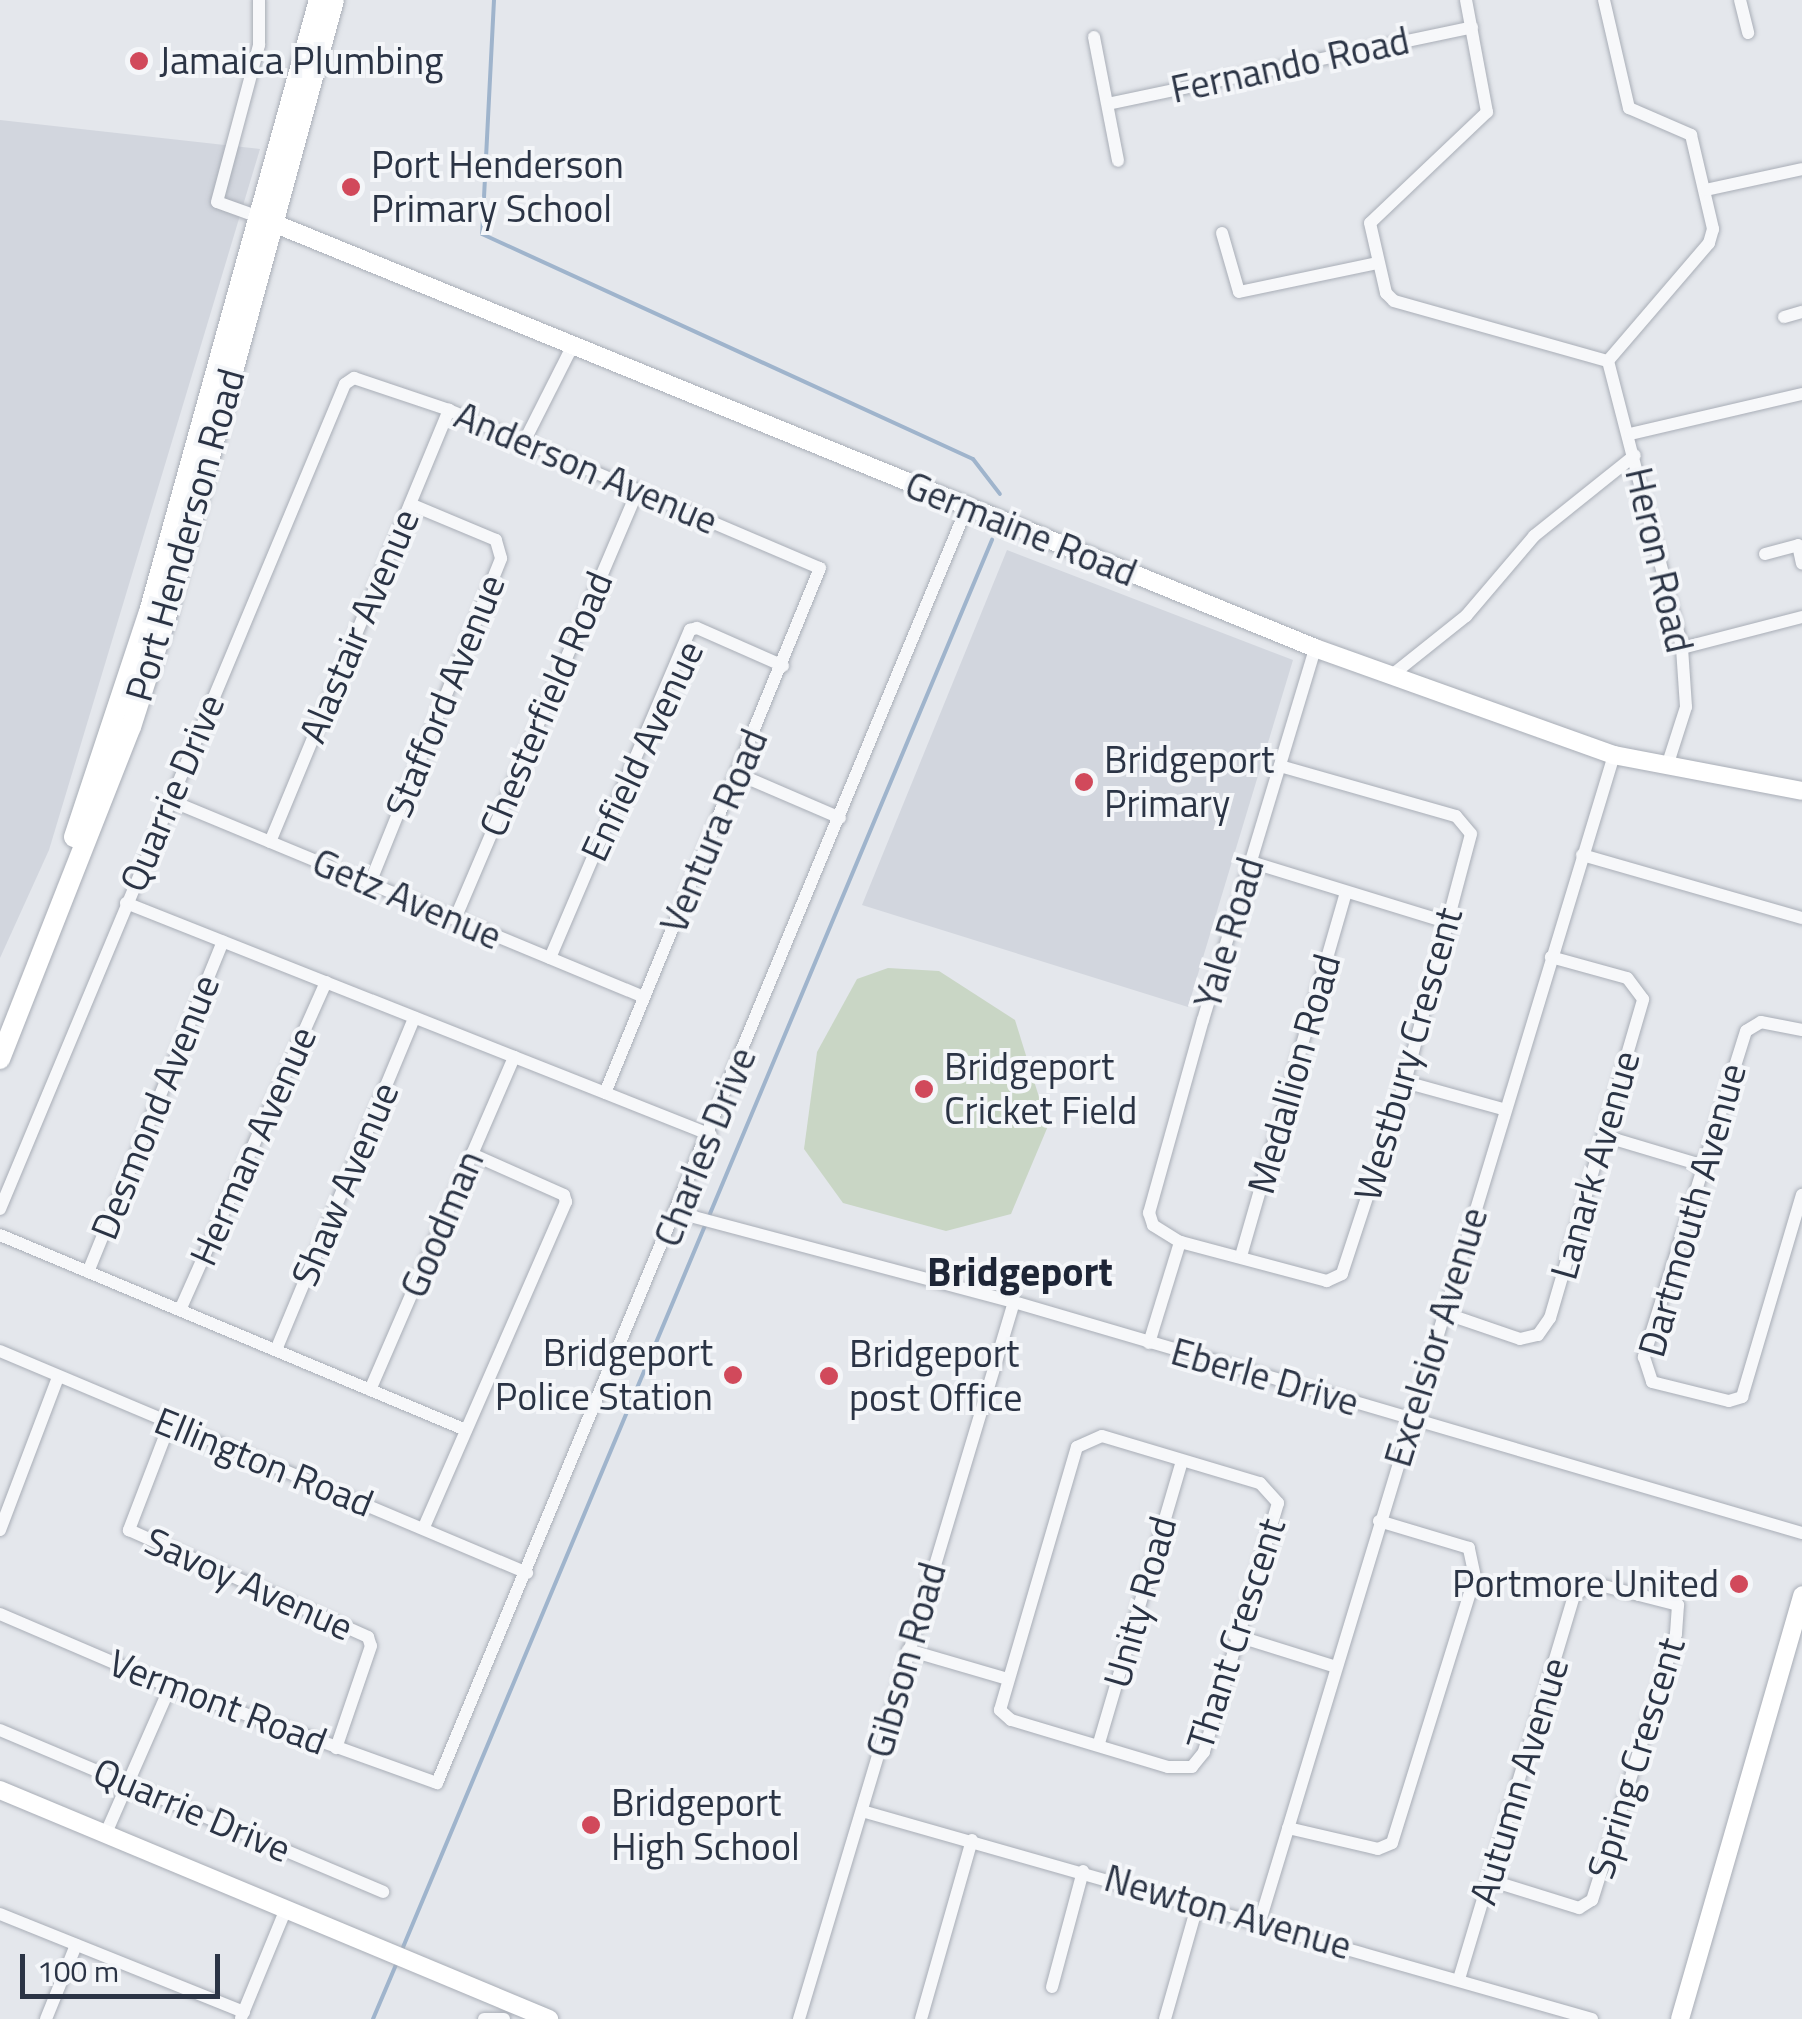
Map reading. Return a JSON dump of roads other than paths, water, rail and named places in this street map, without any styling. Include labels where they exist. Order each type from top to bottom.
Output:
[{"type":"main road","name":"Port Henderson Road","points":[[0,1059],[138,706],[319,0]]},
{"type":"main road","name":"Port Henderson Road","points":[[0,1030],[124,696],[334,0]]},
{"type":"street","points":[[259,0],[259,45],[217,202],[265,220]]},
{"type":"street","points":[[1466,0],[1487,112],[1374,217],[1378,263],[1394,301],[1608,361],[1712,237],[1691,136],[1629,108],[1604,0]]},
{"type":"street","points":[[1740,0],[1748,33]]},
{"type":"street","name":"Fernando Road","points":[[1108,104],[1472,26]]},
{"type":"street","points":[[1094,36],[1118,161]]},
{"type":"street","points":[[1705,190],[1802,169]]},
{"type":"street","name":"Germaine Road","points":[[265,220],[1315,648],[1614,755],[1669,760],[1802,791]]},
{"type":"street","points":[[1222,233],[1240,292],[1378,263]]},
{"type":"street","points":[[1784,316],[1802,312]]},
{"type":"street","points":[[524,442],[572,346]]},
{"type":"street","name":"Heron Road","points":[[1608,361],[1636,455],[1682,648],[1686,707],[1669,760]]},
{"type":"street","name":"Anderson Avenue","points":[[349,380],[449,410],[820,568]]},
{"type":"street","name":"Quarrie Drive","points":[[0,1209],[349,380]]},
{"type":"street","points":[[1630,434],[1802,394]]},
{"type":"street","name":"Alastair Avenue","points":[[270,842],[449,410]]},
{"type":"street","points":[[1392,675],[1466,616],[1534,536],[1636,455]]},
{"type":"street","name":"Chesterfield Road","points":[[455,919],[638,489]]},
{"type":"street","name":"Stafford Avenue","points":[[370,883],[501,558],[496,540],[410,504]]},
{"type":"street","name":"Charles Drive","points":[[437,1784],[711,1135],[967,507]]},
{"type":"street","points":[[1766,554],[1798,545],[1802,564]]},
{"type":"street","name":"Ventura Road","points":[[605,1093],[820,568]]},
{"type":"street","points":[[1682,648],[1802,617]]},
{"type":"street","name":"Enfield Avenue","points":[[550,958],[690,630],[698,628],[782,666]]},
{"type":"street","name":"Yale Road","points":[[1150,1220],[1315,648]]},
{"type":"street","name":"Excelsior Avenue","points":[[1260,1920],[1379,1521],[1414,1421],[1503,1109],[1614,755]]},
{"type":"street","name":"Westbury Crescent","points":[[1150,1220],[1180,1242],[1327,1281],[1342,1274],[1405,1082],[1471,834],[1465,820],[1280,766]]},
{"type":"street","points":[[738,774],[840,818]]},
{"type":"street","name":"Getz Avenue","points":[[169,800],[644,997]]},
{"type":"street","points":[[1582,855],[1802,918]]},
{"type":"street","points":[[1251,862],[1446,922]]},
{"type":"street","name":"Medallion Road","points":[[1241,1256],[1346,893]]},
{"type":"street","points":[[126,904],[711,1135]]},
{"type":"street","name":"Desmond Avenue","points":[[88,1272],[222,942]]},
{"type":"street","name":"Lanark Avenue","points":[[1444,1313],[1520,1339],[1545,1328],[1604,1136],[1641,990],[1627,978],[1551,957]]},
{"type":"street","name":"Herman Avenue","points":[[180,1310],[326,982]]},
{"type":"street","name":"Shaw Avenue","points":[[276,1350],[414,1018]]},
{"type":"street","name":"Dartmouth Avenue","points":[[1802,1030],[1761,1022],[1746,1031],[1644,1357],[1652,1382],[1729,1401],[1742,1398],[1798,1223],[1802,1195]]},
{"type":"street","name":"Goodman","points":[[370,1390],[514,1057]]},
{"type":"street","points":[[1405,1082],[1503,1109]]},
{"type":"street","points":[[1604,1136],[1704,1166]]},
{"type":"street","points":[[424,1527],[566,1198],[472,1154]]},
{"type":"street","name":"Eberle Drive","points":[[678,1213],[1014,1302],[1802,1533]]},
{"type":"street","points":[[0,1235],[466,1430]]},
{"type":"street","points":[[1149,1343],[1180,1242]]},
{"type":"street","name":"Gibson Road","points":[[799,2019],[1014,1302]]},
{"type":"street","name":"Ellington Road","points":[[0,1350],[527,1573]]},
{"type":"street","points":[[0,1530],[58,1376]]},
{"type":"street","name":"Savoy Avenue","points":[[170,1424],[129,1530],[368,1637],[336,1748]]},
{"type":"street","name":"Thant Crescent","points":[[1102,1436],[1182,1462],[1260,1483],[1275,1494],[1278,1513],[1234,1636],[1204,1752],[1192,1767],[1168,1767],[1006,1718],[1000,1710],[1008,1679],[1082,1440],[1102,1436]]},
{"type":"street","name":"Unity Road","points":[[1099,1743],[1182,1462]]},
{"type":"street","points":[[1288,1828],[1378,1849],[1392,1844],[1464,1614],[1477,1566],[1469,1548],[1379,1521]]},
{"type":"street","name":"Spring Crescent","points":[[1489,1880],[1578,1908],[1596,1893],[1676,1634],[1678,1605],[1584,1586]]},
{"type":"street","name":"Autumn Avenue","points":[[1459,1979],[1574,1596],[1584,1586]]},
{"type":"street","points":[[1680,2019],[1802,1595]]},
{"type":"street","name":"Vermont Road","points":[[0,1614],[170,1687],[437,1784]]},
{"type":"street","points":[[1234,1636],[1336,1666]]},
{"type":"street","points":[[908,1650],[1008,1679]]},
{"type":"street","points":[[106,1834],[170,1687]]},
{"type":"street","name":"Quarrie Drive","points":[[0,1730],[384,1892]]},
{"type":"street","points":[[0,1790],[548,2019]]},
{"type":"street","name":"Newton Avenue","points":[[862,1812],[1260,1920],[1459,1979],[1553,2013],[1592,2019]]},
{"type":"street","points":[[921,2019],[972,1840]]},
{"type":"street","points":[[1052,1987],[1083,1871]]},
{"type":"street","points":[[1165,2019],[1198,1903]]},
{"type":"street","points":[[0,1914],[242,2015],[286,1910]]},
{"type":"street","points":[[46,2019],[76,1946]]},
{"type":"street","points":[[486,2017],[504,2019]]},
{"type":"waterway","points":[[494,0],[482,234],[973,459],[1000,494]]},
{"type":"waterway","points":[[401,1952],[992,540]]},
{"type":"waterway","points":[[373,2019],[398,1960]]},
{"type":"place","name":"Jamaica Plumbing","points":[[139,61]]},
{"type":"place","name":"Port Henderson Primary School","points":[[351,187]]},
{"type":"place","name":"Bridgeport Primary","points":[[1084,782]]},
{"type":"place","name":"Bridgeport Cricket Field","points":[[924,1089]]},
{"type":"place","name":"Bridgeport Police Station","points":[[733,1375]]},
{"type":"place","name":"Bridgeport post Office","points":[[829,1376]]},
{"type":"place","name":"Portmore United","points":[[1739,1584]]},
{"type":"place","name":"Bridgeport High School","points":[[591,1825]]},
{"type":"district","name":"Bridgeport","points":[[1020,1272]]}]
